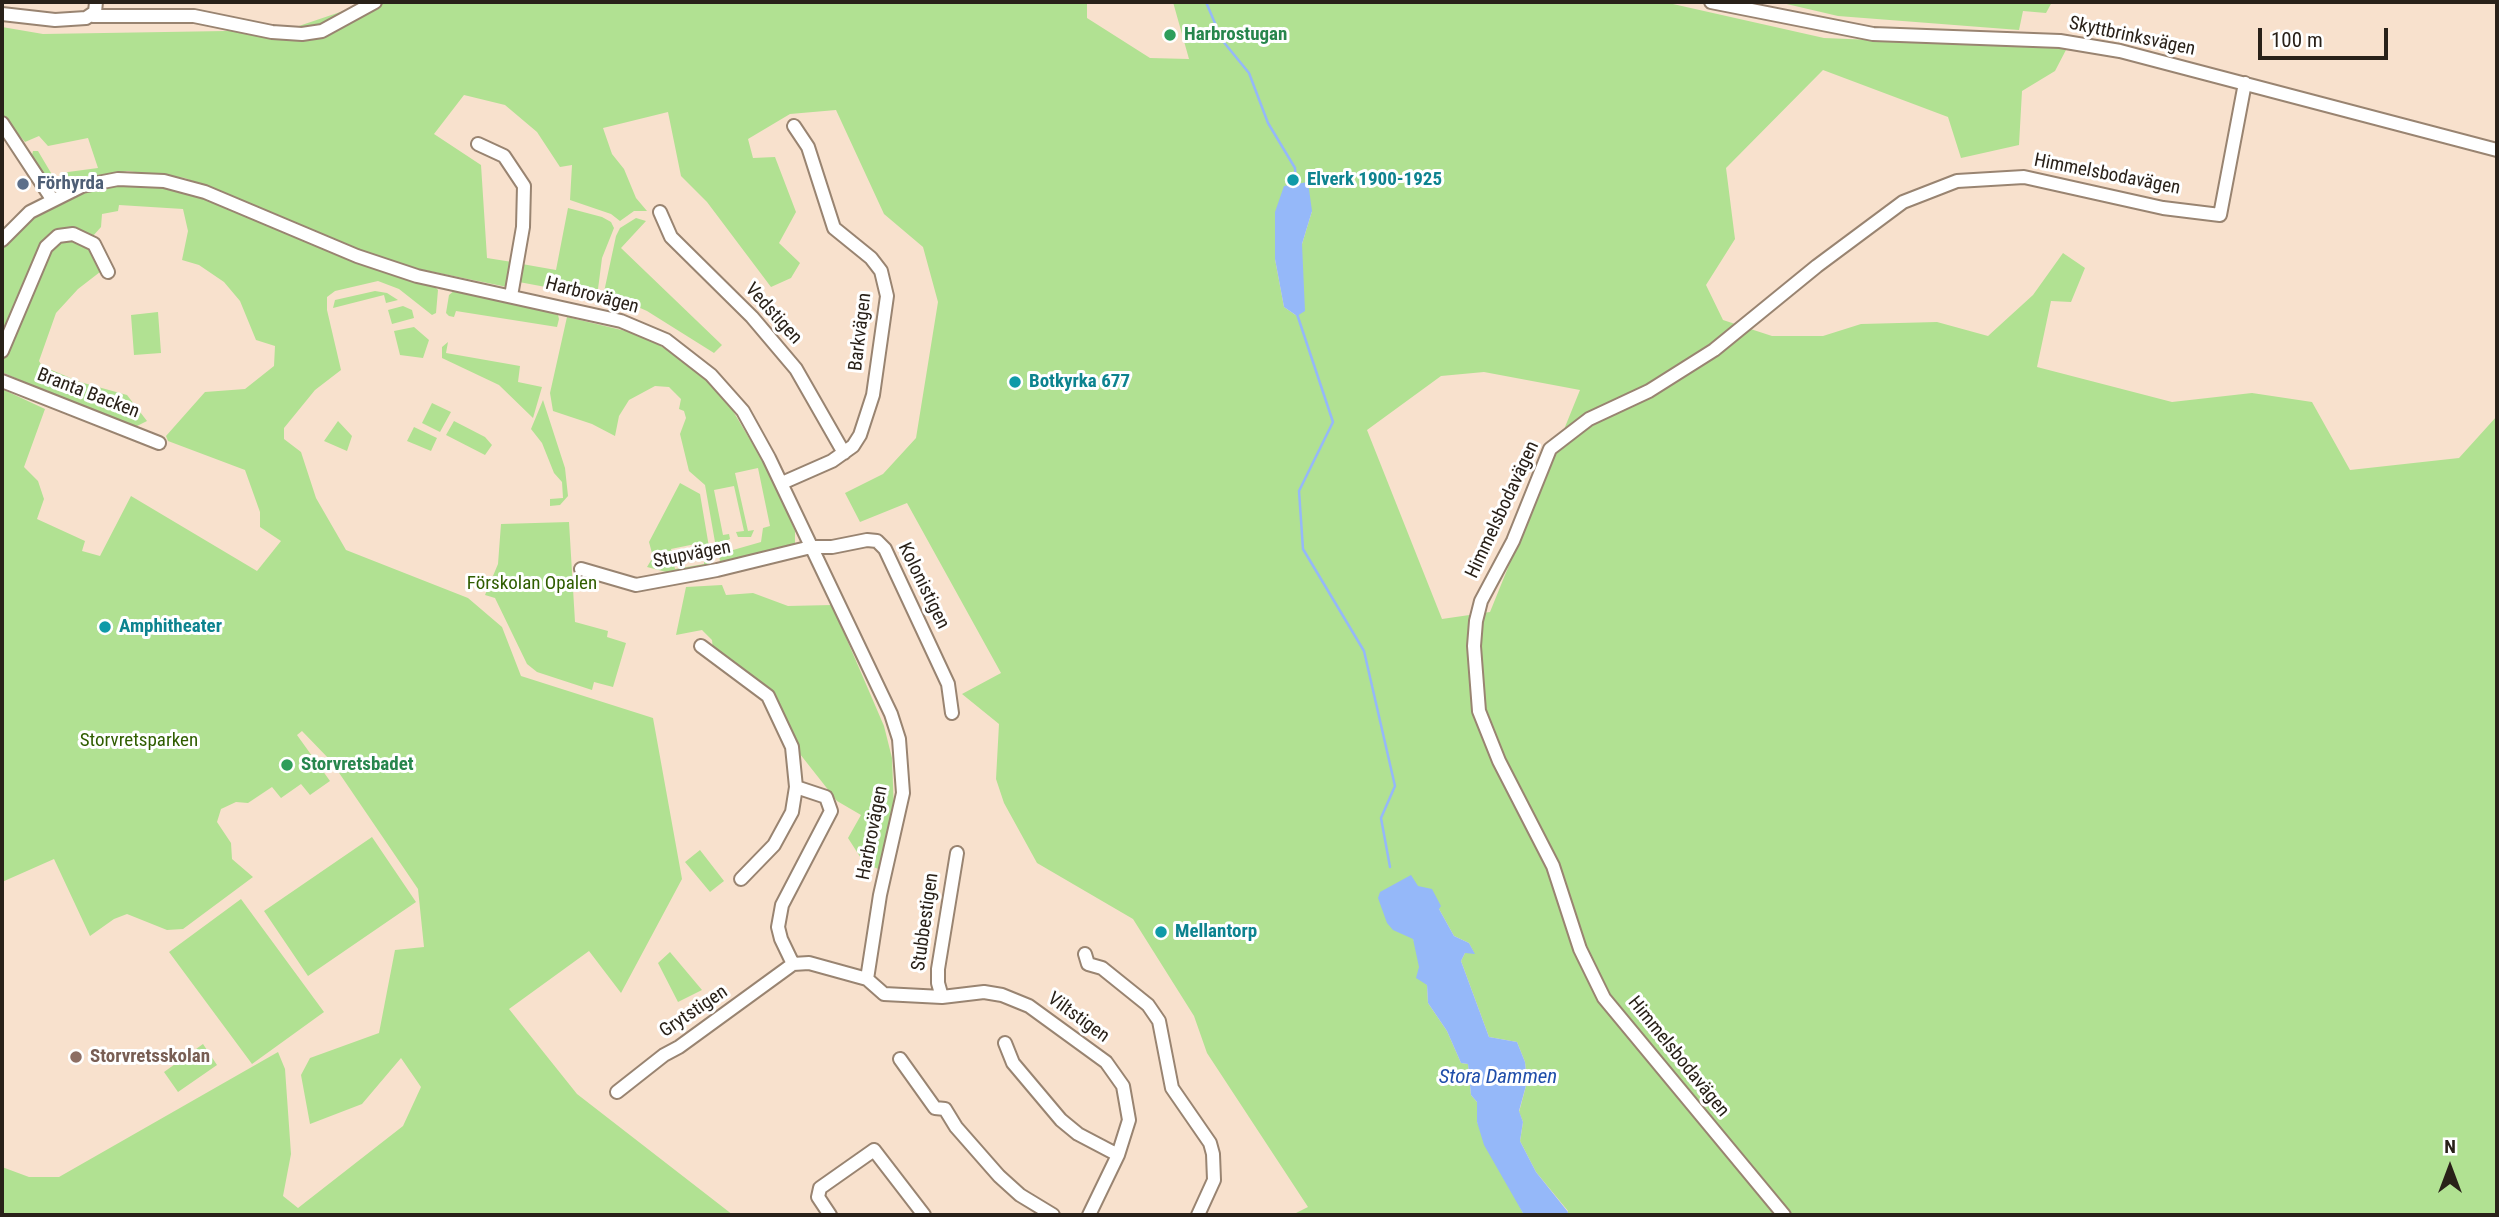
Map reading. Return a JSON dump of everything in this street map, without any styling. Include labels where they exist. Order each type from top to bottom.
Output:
[{"type":"street","points":[[93,16],[96,2]]},
{"type":"street","points":[[2,14],[55,20],[93,16],[194,16],[272,32],[302,34],[322,31],[375,2]]},
{"type":"street","name":"Skyttbrinksvägen","points":[[1711,2],[1873,34],[2060,41],[2119,51],[2497,150]]},
{"type":"street","name":"Himmelsbodavägen","points":[[1784,1215],[1604,998],[1580,949],[1553,866],[1499,761],[1479,711],[1474,646],[1481,601],[1513,541],[1550,449],[1589,419],[1649,391],[1714,350],[1903,202],[1957,181],[2024,177],[2163,208],[2220,215],[2245,83]]},
{"type":"street","points":[[2,123],[52,199]]},
{"type":"street","name":"Barkvägen","points":[[782,483],[815,470],[853,446],[867,419],[886,286],[881,271],[871,258],[834,228],[808,147],[794,126]]},
{"type":"street","points":[[478,144],[504,156],[524,186],[523,227],[510,296]]},
{"type":"street","name":"Harbrovägen","points":[[2,240],[21,219],[52,199],[102,181],[164,181],[205,192],[385,266],[446,284],[621,321],[666,340],[723,387],[743,411],[782,483],[891,714],[901,751],[903,793],[880,895],[867,979]]},
{"type":"street","name":"Vedstigen","points":[[660,212],[671,237],[752,317],[796,369],[844,453]]},
{"type":"street","points":[[2,352],[46,247],[58,236],[73,234],[94,244],[108,272]]},
{"type":"street","name":"Branta Backen","points":[[2,381],[159,443]]},
{"type":"street","name":"Kolonistigen","points":[[811,547],[832,547],[867,540],[877,541],[886,549],[948,684],[952,713]]},
{"type":"street","name":"Stupvägen","points":[[581,569],[636,585],[717,570],[811,547]]},
{"type":"street","points":[[701,646],[757,685],[775,707],[792,747],[796,787],[792,813],[774,845],[741,879]]},
{"type":"street","points":[[796,787],[826,797],[831,811],[782,905],[778,918],[781,939],[793,964],[809,963],[867,979]]},
{"type":"street","name":"Stubbestigen","points":[[942,997],[937,984],[938,969],[957,853]]},
{"type":"street","points":[[1085,954],[1088,964],[1102,968],[1148,1005],[1159,1021],[1172,1088],[1210,1143],[1213,1154],[1213,1180],[1198,1215]]},
{"type":"street","name":"Grytstigen","points":[[617,1092],[793,964]]},
{"type":"street","name":"Viltstigen","points":[[867,979],[884,994],[942,997],[984,992],[1018,1001],[1106,1062],[1123,1086],[1129,1107],[1129,1120],[1118,1155],[1089,1215]]},
{"type":"street","points":[[1005,1043],[1021,1074],[1061,1120],[1078,1134],[1118,1155]]},
{"type":"street","points":[[900,1059],[936,1108],[945,1109],[956,1127],[999,1176],[1020,1195],[1054,1215]]},
{"type":"street","points":[[830,1215],[818,1197],[820,1188],[873,1150],[923,1215]]},
{"type":"green space","points":[[370,2],[1087,2],[1087,18],[1150,58],[1189,59],[1173,2],[1664,2],[1824,38],[2067,48],[2055,71],[2022,91],[2019,145],[1961,158],[1948,117],[1823,70],[1726,168],[1735,239],[1706,285],[1723,320],[1772,336],[1823,336],[1861,324],[1937,322],[1988,336],[2033,295],[2063,253],[2085,268],[2071,302],[2051,301],[2037,367],[2172,402],[2252,393],[2312,402],[2350,470],[2459,458],[2497,416],[2497,1215],[1567,1215],[1568,1211],[1536,1172],[1520,1141],[1523,1122],[1519,1112],[1527,1082],[1525,1062],[1517,1042],[1489,1037],[1461,961],[1465,953],[1474,953],[1469,943],[1454,936],[1439,909],[1413,938],[1427,985],[1428,1003],[1447,1031],[1461,1063],[1468,1064],[1471,1095],[1477,1102],[1477,1122],[1524,1215],[1292,1215],[1308,1207],[1207,1053],[1194,1016],[1133,919],[1037,863],[1004,803],[996,779],[999,724],[962,694],[1001,673],[907,503],[860,522],[845,493],[883,474],[916,438],[938,302],[923,247],[884,214],[836,110],[790,114],[748,139],[753,158],[775,157],[796,212],[779,243],[800,263],[791,278],[771,287],[707,202],[681,176],[668,112],[603,128],[612,154],[624,169],[636,198],[647,211],[634,211],[620,221],[611,214],[570,200],[572,165],[560,167],[537,132],[505,105],[464,95],[434,134],[481,165],[487,258],[512,262],[507,287],[419,269],[361,250],[185,178],[127,171],[56,188],[49,186],[32,155],[33,151],[38,151],[54,178],[68,172],[98,168],[88,138],[48,146],[39,136],[25,142],[2,115],[2,27],[43,34],[287,30]],"holes":[[[1312,211],[1302,244],[1297,316],[1284,307],[1275,259]],[[1484,372],[1580,390],[1490,612],[1442,619],[1367,430],[1441,376]]]},
{"type":"green space","points":[[1778,2],[2052,2],[2046,13],[2023,11],[2019,30],[1838,16]]},
{"type":"green space","name":"Storvretsparken","points":[[119,183],[164,186],[204,196],[356,262],[434,286],[438,290],[436,313],[432,315],[399,289],[378,281],[335,291],[327,297],[327,310],[341,370],[315,390],[284,428],[284,439],[301,452],[316,498],[346,550],[468,598],[502,627],[521,676],[653,718],[682,879],[621,993],[589,951],[509,1009],[577,1094],[733,1215],[2,1215],[2,1167],[29,1177],[59,1177],[278,1052],[285,1069],[291,1154],[283,1196],[298,1208],[403,1126],[421,1087],[401,1058],[362,1104],[310,1124],[301,1075],[310,1058],[379,1033],[395,950],[424,947],[418,889],[331,761],[302,731],[297,735],[330,781],[310,795],[301,784],[281,798],[272,787],[248,803],[236,802],[221,809],[217,822],[231,843],[232,859],[253,877],[183,929],[167,930],[127,914],[114,919],[90,936],[54,859],[2,882],[2,389],[45,409],[24,467],[38,481],[44,499],[37,519],[85,541],[82,551],[100,556],[131,496],[257,571],[281,541],[260,527],[260,512],[245,470],[168,441],[166,436],[205,392],[245,389],[274,366],[275,346],[256,340],[240,301],[224,282],[199,265],[182,260],[188,231],[183,209],[119,205],[118,211],[102,214],[101,227],[93,236],[68,228],[54,233],[2,337],[3,248],[36,213],[86,190]]},
{"type":"green space","points":[[568,208],[602,217],[611,222],[614,228],[602,258],[598,289],[567,291],[519,282],[522,264],[556,270]]},
{"type":"green space","points":[[636,218],[646,221],[621,248],[722,345],[714,353],[647,311],[604,292],[616,236],[620,228]]},
{"type":"green space","points":[[70,238],[92,248],[100,272],[78,289],[56,313],[39,361],[42,366],[80,382],[127,395],[147,421],[137,426],[131,428],[4,373],[3,357],[51,249],[57,242]]},
{"type":"green space","points":[[455,290],[557,311],[557,327],[456,311],[454,317],[449,316],[446,313],[449,295]]},
{"type":"green space","points":[[375,291],[387,293],[398,300],[386,303],[384,295],[333,308],[335,300]]},
{"type":"green space","points":[[403,306],[412,310],[414,318],[392,324],[388,310]]},
{"type":"green space","points":[[158,312],[161,353],[134,355],[131,315]]},
{"type":"green space","points":[[567,317],[630,332],[654,342],[691,365],[727,401],[770,473],[795,531],[795,545],[726,563],[720,562],[719,554],[761,542],[763,528],[770,526],[758,468],[735,473],[748,531],[754,530],[751,537],[738,537],[736,532],[744,531],[734,486],[714,490],[723,535],[729,534],[730,539],[719,544],[715,542],[705,485],[689,471],[680,434],[686,418],[684,411],[679,409],[681,399],[669,387],[655,386],[629,400],[619,416],[615,436],[592,424],[553,411],[550,393]]},
{"type":"green space","points":[[414,327],[429,340],[423,358],[400,355],[394,331]]},
{"type":"green space","points":[[448,342],[446,353],[520,366],[518,382],[542,387],[533,418],[499,385],[442,358],[442,347]]},
{"type":"green space","points":[[543,400],[565,468],[568,496],[560,505],[550,506],[550,499],[563,498],[562,482],[554,473],[542,443],[531,429]]},
{"type":"green space","points":[[432,403],[451,412],[440,432],[422,423]]},
{"type":"green space","points":[[338,421],[352,436],[347,451],[324,441]]},
{"type":"green space","points":[[454,421],[485,437],[492,445],[485,455],[446,435]]},
{"type":"green space","points":[[414,427],[437,438],[431,451],[407,441]]},
{"type":"green space","points":[[680,483],[700,494],[709,547],[702,549],[700,543],[671,549],[675,569],[704,564],[704,557],[711,562],[710,566],[674,574],[647,567],[653,557],[649,542]]},
{"type":"green space","name":"Förskolan Opalen","points":[[569,522],[575,622],[608,631],[607,637],[626,643],[613,687],[594,682],[592,690],[537,672],[527,664],[495,598],[485,595],[498,564],[501,524]]},
{"type":"green space","points":[[722,585],[726,595],[753,593],[788,606],[832,605],[884,726],[892,758],[894,811],[883,871],[864,863],[848,838],[861,815],[837,801],[796,749],[790,726],[779,705],[713,649],[712,640],[702,630],[676,635],[686,587]]},
{"type":"green space","points":[[372,837],[416,902],[308,976],[264,911]]},
{"type":"green space","points":[[700,850],[724,881],[710,892],[685,862]]},
{"type":"green space","points":[[241,899],[324,1012],[252,1064],[169,952]]},
{"type":"green space","points":[[670,952],[702,990],[678,1002],[658,963]]},
{"type":"green space","points":[[203,1044],[217,1065],[178,1092],[164,1072]]},
{"type":"water","points":[[1308,182],[1312,211],[1302,244],[1305,311],[1297,316],[1284,307],[1275,259],[1275,212],[1284,186]]},
{"type":"water","name":"Stora Dammen","points":[[1411,875],[1418,886],[1432,889],[1441,906],[1439,909],[1454,936],[1469,943],[1475,954],[1465,953],[1461,961],[1489,1037],[1517,1042],[1525,1062],[1527,1082],[1519,1111],[1523,1122],[1520,1141],[1536,1172],[1568,1212],[1567,1215],[1524,1215],[1484,1145],[1477,1122],[1477,1102],[1471,1095],[1468,1064],[1461,1063],[1447,1031],[1428,1003],[1427,985],[1416,978],[1419,967],[1413,939],[1393,930],[1387,923],[1378,898],[1380,892]]},
{"type":"waterway","points":[[1206,2],[1222,40],[1249,73],[1268,123],[1295,168],[1296,185]]},
{"type":"waterway","points":[[1297,314],[1333,422],[1299,491],[1303,549],[1364,651],[1395,786],[1381,818],[1390,867]]},
{"type":"place","name":"Harbrostugan","points":[[1170,35]]},
{"type":"place","name":"Elverk 1900-1925","points":[[1293,180]]},
{"type":"place","name":"Förhyrda","points":[[23,184]]},
{"type":"place","name":"Botkyrka 677","points":[[1015,382]]},
{"type":"place","name":"Amphitheater","points":[[105,627]]},
{"type":"place","name":"Storvretsbadet","points":[[287,765]]},
{"type":"place","name":"Mellantorp","points":[[1161,932]]},
{"type":"place","name":"Storvretsskolan","points":[[76,1057]]}]
